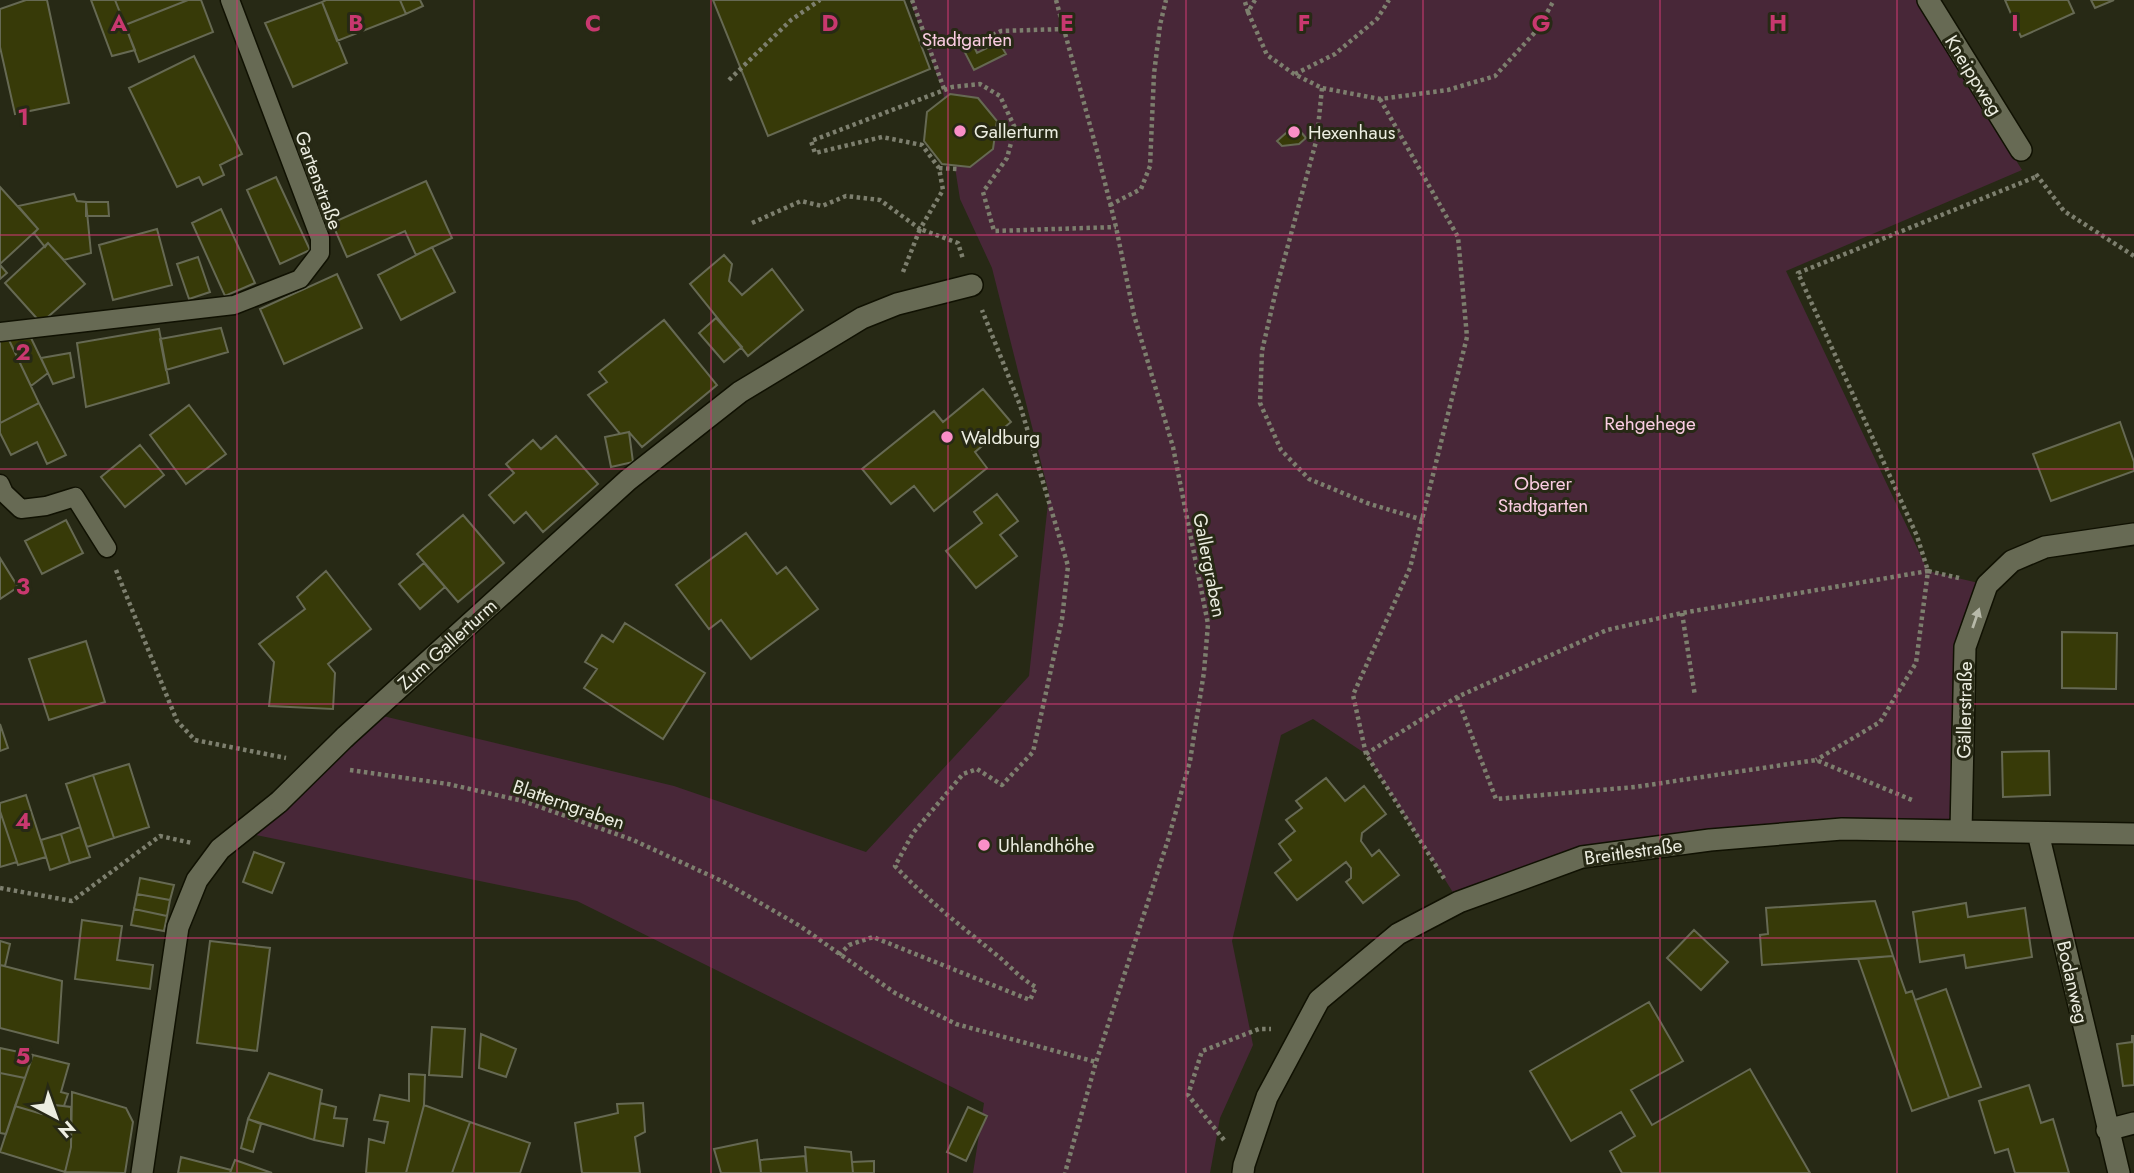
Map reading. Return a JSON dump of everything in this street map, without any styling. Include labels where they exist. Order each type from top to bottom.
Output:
[{"type":"street","name":"Kneippweg","points":[[1928,0],[2021,150]]},
{"type":"street","name":"Zum Gallerturm","points":[[142,1173],[178,927],[197,880],[220,849],[279,802],[345,737],[628,480],[740,392],[862,318],[897,304],[972,285]]},
{"type":"street","name":"Gällerstraße","points":[[1961,831],[1965,647],[1987,585],[2012,561],[2045,547],[2134,534]]},
{"type":"street","name":"Breitlestraße","points":[[1243,1169],[1267,1097],[1319,999],[1398,934],[1459,902],[1581,857],[1710,840],[1842,829],[2134,834]]},
{"type":"street","name":"Bodanweg","points":[[2038,833],[2119,1173]]},
{"type":"street","points":[[2107,1130],[2134,1123]]},
{"type":"lane","name":"Gartenstraße","points":[[0,332],[234,305],[300,279],[320,253],[320,238],[230,0]]},
{"type":"lane","points":[[0,484],[4,493],[20,509],[46,506],[75,497],[107,548]]},
{"type":"path","points":[[729,80],[791,20],[820,0]]},
{"type":"path","points":[[912,0],[944,89]]},
{"type":"path","name":"Gallergraben","points":[[1056,0],[1111,205],[1134,315],[1173,447],[1208,624],[1204,672],[1189,761],[1168,839],[1096,1062],[1065,1173]]},
{"type":"path","points":[[1111,205],[1141,189],[1150,166],[1154,74],[1166,0]]},
{"type":"path","points":[[1248,12],[1255,0]]},
{"type":"path","points":[[1294,74],[1335,54],[1377,19],[1389,0]]},
{"type":"path","points":[[1245,2],[1267,55],[1294,74],[1322,88],[1380,99],[1448,90],[1495,76],[1538,29],[1554,0]]},
{"type":"path","points":[[980,41],[1001,30],[1063,29]]},
{"type":"path","points":[[897,304],[901,277],[920,229],[943,190],[939,168],[922,145],[882,137],[815,153],[811,141],[944,89],[980,84],[1000,96],[1015,128],[1007,158],[983,192],[994,231],[1116,226]]},
{"type":"path","points":[[1322,88],[1317,138],[1262,351],[1260,403],[1281,450],[1309,479],[1367,503],[1423,520]]},
{"type":"path","points":[[1380,99],[1458,236],[1467,337],[1410,568],[1353,695],[1366,754],[1459,902]]},
{"type":"path","points":[[939,168],[957,169]]},
{"type":"path","points":[[1457,697],[1496,799],[1635,787],[1816,760],[1880,722],[1916,663],[1928,571],[1917,536],[1798,273],[2038,176],[2064,211],[2134,256]]},
{"type":"path","points":[[752,223],[801,201],[822,206],[846,196],[880,200],[920,229],[958,243],[1020,405],[1068,566],[1062,619],[1033,752],[1002,785],[977,769],[963,774],[913,833],[895,866],[918,890],[1036,987],[1030,1000],[873,937],[849,945],[839,955]]},
{"type":"path","points":[[107,548],[177,720],[195,740],[290,758]]},
{"type":"path","points":[[1366,754],[1457,697],[1607,630],[1682,613],[1928,571],[1987,585]]},
{"type":"path","points":[[1682,613],[1695,696]]},
{"type":"path","points":[[1816,760],[1917,803]]},
{"type":"path","name":"Blatterngraben","points":[[344,769],[448,784],[523,801],[633,841],[724,882],[800,926],[895,993],[956,1024],[1096,1062]]},
{"type":"path","points":[[0,888],[72,901],[160,836],[220,849]]},
{"type":"path","points":[[1243,1169],[1188,1095],[1202,1051],[1259,1029],[1302,1030]]},
{"type":"green space","name":"Oberer Stadtgarten","points":[[910,0],[1918,0],[2022,170],[1786,271],[1928,571],[1987,585],[1965,647],[1961,831],[1842,829],[1582,857],[1459,902],[1366,754],[1313,719],[1281,735],[1232,941],[1253,1045],[1220,1118],[1210,1173],[973,1173],[984,1103],[577,901],[256,835],[356,737],[383,716],[674,786],[866,852],[1029,676],[1049,494],[992,268],[960,199],[943,92]]},
{"type":"building","points":[[26,0],[47,0],[69,103],[15,114],[0,47],[0,9]]},
{"type":"building","points":[[91,0],[115,0],[135,50],[112,56]]},
{"type":"building","points":[[115,0],[188,0],[125,25]]},
{"type":"building","points":[[188,0],[201,0],[213,32],[139,62],[125,25]]},
{"type":"building","points":[[400,0],[406,14],[337,41],[322,2]]},
{"type":"building","points":[[400,0],[420,0],[423,6],[406,14]]},
{"type":"building","points":[[713,0],[904,0],[930,69],[768,136]]},
{"type":"building","points":[[2005,0],[2068,0],[2074,13],[2021,37]]},
{"type":"building","points":[[2091,0],[2114,0],[2095,8]]},
{"type":"building","points":[[322,2],[347,63],[293,87],[265,23]]},
{"type":"building","points":[[969,36],[977,53],[999,42],[1006,54],[974,70],[959,41]]},
{"type":"building","points":[[194,56],[242,154],[220,165],[224,175],[203,185],[199,177],[177,187],[129,88]]},
{"type":"building","name":"Gallerturm","points":[[950,94],[978,98],[997,121],[993,149],[970,167],[942,164],[924,141],[927,112]]},
{"type":"building","name":"Hexenhaus","points":[[1295,125],[1306,138],[1299,144],[1282,146],[1277,141]]},
{"type":"building","points":[[276,177],[310,250],[280,264],[247,190]]},
{"type":"building","points":[[426,181],[452,238],[416,255],[405,231],[347,257],[332,223]]},
{"type":"building","points":[[0,187],[38,229],[0,264]]},
{"type":"building","points":[[74,194],[77,201],[86,202],[91,253],[64,260],[48,243],[45,247],[34,233],[38,229],[18,206]]},
{"type":"building","points":[[86,202],[108,202],[109,216],[86,216]]},
{"type":"building","points":[[221,209],[255,283],[225,296],[192,223]]},
{"type":"building","points":[[157,229],[172,285],[113,300],[99,245]]},
{"type":"building","points":[[48,243],[85,284],[41,323],[5,283]]},
{"type":"building","points":[[432,247],[455,292],[401,320],[378,275]]},
{"type":"building","points":[[724,255],[732,264],[729,281],[742,295],[772,269],[803,310],[748,356],[690,284]]},
{"type":"building","points":[[198,257],[210,292],[189,299],[177,264]]},
{"type":"building","points":[[0,265],[7,273],[0,279]]},
{"type":"building","points":[[337,274],[362,328],[284,364],[260,309]]},
{"type":"building","points":[[716,318],[742,347],[724,362],[699,333]]},
{"type":"building","points":[[664,320],[717,385],[642,447],[629,432],[620,434],[588,395],[607,382],[599,372]]},
{"type":"building","points":[[221,328],[228,352],[166,370],[160,339]]},
{"type":"building","points":[[159,329],[169,383],[86,407],[77,343]]},
{"type":"building","points":[[31,338],[48,373],[31,386],[9,340]]},
{"type":"building","points":[[9,340],[39,403],[0,423],[0,341]]},
{"type":"building","points":[[70,353],[74,377],[53,384],[41,358]]},
{"type":"building","name":"Waldburg","points":[[983,389],[1011,422],[975,452],[987,468],[934,511],[914,486],[891,504],[862,469],[934,411],[943,422]]},
{"type":"building","points":[[39,403],[66,455],[47,464],[37,442],[11,455],[0,433],[0,423]]},
{"type":"building","points":[[189,405],[226,454],[186,484],[150,435]]},
{"type":"building","points":[[2120,422],[2134,462],[2134,471],[2051,501],[2033,454]]},
{"type":"building","points":[[629,432],[633,462],[611,467],[605,437]]},
{"type":"building","points":[[556,436],[598,484],[543,532],[526,512],[514,523],[489,495],[514,473],[506,464],[533,440],[541,449]]},
{"type":"building","points":[[140,445],[164,475],[125,507],[101,477]]},
{"type":"building","points":[[997,494],[1018,521],[1000,535],[1017,556],[976,588],[946,551],[982,523],[974,512]]},
{"type":"building","points":[[463,515],[504,563],[458,602],[417,554]]},
{"type":"building","points":[[66,520],[83,553],[42,574],[25,541]]},
{"type":"building","points":[[746,533],[777,574],[786,567],[818,609],[751,659],[721,620],[709,629],[676,585]]},
{"type":"building","points":[[0,558],[18,587],[0,599]]},
{"type":"building","points":[[424,563],[445,587],[420,609],[399,584]]},
{"type":"building","points":[[326,571],[371,629],[328,664],[335,673],[333,709],[269,706],[274,662],[259,644],[305,609],[297,597]]},
{"type":"building","points":[[625,623],[705,673],[663,739],[584,688],[597,669],[585,662],[602,635],[613,642]]},
{"type":"building","points":[[2062,632],[2117,633],[2116,689],[2062,688]]},
{"type":"building","points":[[86,641],[105,702],[49,720],[29,659]]},
{"type":"building","points":[[0,724],[8,748],[0,751]]},
{"type":"building","points":[[2049,751],[2050,795],[2003,797],[2002,752]]},
{"type":"building","points":[[129,764],[149,827],[114,838],[93,775]]},
{"type":"building","points":[[93,775],[114,838],[87,847],[66,784]]},
{"type":"building","points":[[1326,778],[1345,801],[1364,786],[1386,814],[1362,833],[1361,841],[1372,856],[1379,850],[1399,875],[1363,903],[1346,882],[1351,878],[1351,868],[1346,862],[1297,900],[1275,873],[1291,860],[1279,844],[1295,831],[1286,820],[1302,808],[1296,801]]},
{"type":"building","points":[[26,795],[46,857],[18,865],[0,811],[0,803]]},
{"type":"building","points":[[0,811],[17,862],[0,867]]},
{"type":"building","points":[[80,827],[90,857],[70,863],[61,834]]},
{"type":"building","points":[[61,834],[70,863],[50,870],[41,840]]},
{"type":"building","points":[[254,852],[284,863],[272,893],[243,882]]},
{"type":"building","points":[[140,878],[174,885],[170,900],[137,894]]},
{"type":"building","points":[[137,894],[170,900],[167,916],[134,909]]},
{"type":"building","points":[[1875,901],[1893,956],[1762,965],[1760,935],[1768,934],[1766,908]]},
{"type":"building","points":[[1966,903],[1968,917],[2025,908],[2032,957],[1966,968],[1964,955],[1920,962],[1913,912]]},
{"type":"building","points":[[134,909],[167,916],[164,931],[131,925]]},
{"type":"building","points":[[82,920],[122,926],[117,960],[153,965],[150,989],[75,979]]},
{"type":"building","points":[[1694,930],[1728,962],[1701,990],[1667,958]]},
{"type":"building","points":[[0,941],[10,944],[5,966],[0,965]]},
{"type":"building","points":[[210,941],[270,948],[257,1051],[197,1043]]},
{"type":"building","points":[[1893,956],[1906,993],[1912,991],[1949,1098],[1912,1111],[1858,959]]},
{"type":"building","points":[[0,965],[62,981],[58,1043],[0,1028]]},
{"type":"building","points":[[1946,989],[1981,1087],[1949,1098],[1915,1000]]},
{"type":"building","points":[[1649,1002],[1683,1061],[1631,1090],[1652,1125],[1750,1069],[1810,1173],[1622,1173],[1610,1151],[1635,1136],[1621,1112],[1571,1141],[1530,1071]]},
{"type":"building","points":[[432,1027],[465,1029],[462,1077],[429,1075]]},
{"type":"building","points":[[481,1034],[516,1049],[506,1077],[479,1068]]},
{"type":"building","points":[[2132,1036],[2134,1085],[2123,1086],[2117,1044],[2132,1042]]},
{"type":"building","points":[[0,1048],[33,1055],[25,1078],[0,1073]]},
{"type":"building","points":[[33,1055],[69,1064],[61,1092],[68,1094],[64,1106],[46,1104],[42,1114],[15,1106]]},
{"type":"building","points":[[0,1073],[25,1078],[6,1134],[0,1133]]},
{"type":"building","points":[[269,1073],[322,1090],[314,1140],[248,1119]]},
{"type":"building","points":[[409,1074],[425,1075],[424,1105],[406,1173],[366,1173],[369,1139],[384,1143],[388,1122],[374,1120],[380,1095],[409,1101]]},
{"type":"building","points":[[2029,1085],[2041,1123],[2053,1119],[2069,1173],[2015,1173],[2008,1149],[1995,1153],[1979,1101]]},
{"type":"building","points":[[72,1092],[126,1108],[133,1122],[125,1173],[65,1172],[71,1147]]},
{"type":"building","points":[[320,1103],[336,1107],[334,1118],[347,1119],[343,1146],[314,1140]]},
{"type":"building","points":[[643,1103],[645,1132],[635,1137],[640,1173],[582,1173],[575,1123],[618,1113],[617,1104]]},
{"type":"building","points":[[46,1104],[71,1107],[71,1147],[65,1172],[0,1152],[15,1106],[42,1114]]},
{"type":"building","points":[[424,1105],[470,1122],[452,1173],[406,1173]]},
{"type":"building","points":[[968,1107],[987,1116],[966,1161],[947,1152]]},
{"type":"building","points":[[248,1119],[261,1124],[253,1152],[241,1148]]},
{"type":"building","points":[[470,1122],[530,1143],[520,1173],[452,1173]]},
{"type":"building","points":[[757,1140],[761,1173],[721,1173],[714,1149]]},
{"type":"building","points":[[805,1147],[851,1152],[853,1173],[807,1173]]},
{"type":"building","points":[[805,1156],[807,1173],[761,1173],[760,1160]]},
{"type":"building","points":[[181,1157],[231,1170],[230,1173],[178,1173]]},
{"type":"building","points":[[235,1160],[272,1173],[230,1173]]},
{"type":"building","points":[[874,1161],[874,1173],[853,1173],[852,1162]]},
{"type":"place","name":"Gallerturm","points":[[960,131]]},
{"type":"place","name":"Hexenhaus","points":[[1294,132]]},
{"type":"place","name":"Waldburg","points":[[947,437]]},
{"type":"place","name":"Uhlandhöhe","points":[[984,845]]},
{"type":"park label","name":"Stadtgarten","points":[[967,39]]},
{"type":"park label","name":"Rehgehege","points":[[1650,423]]}]
